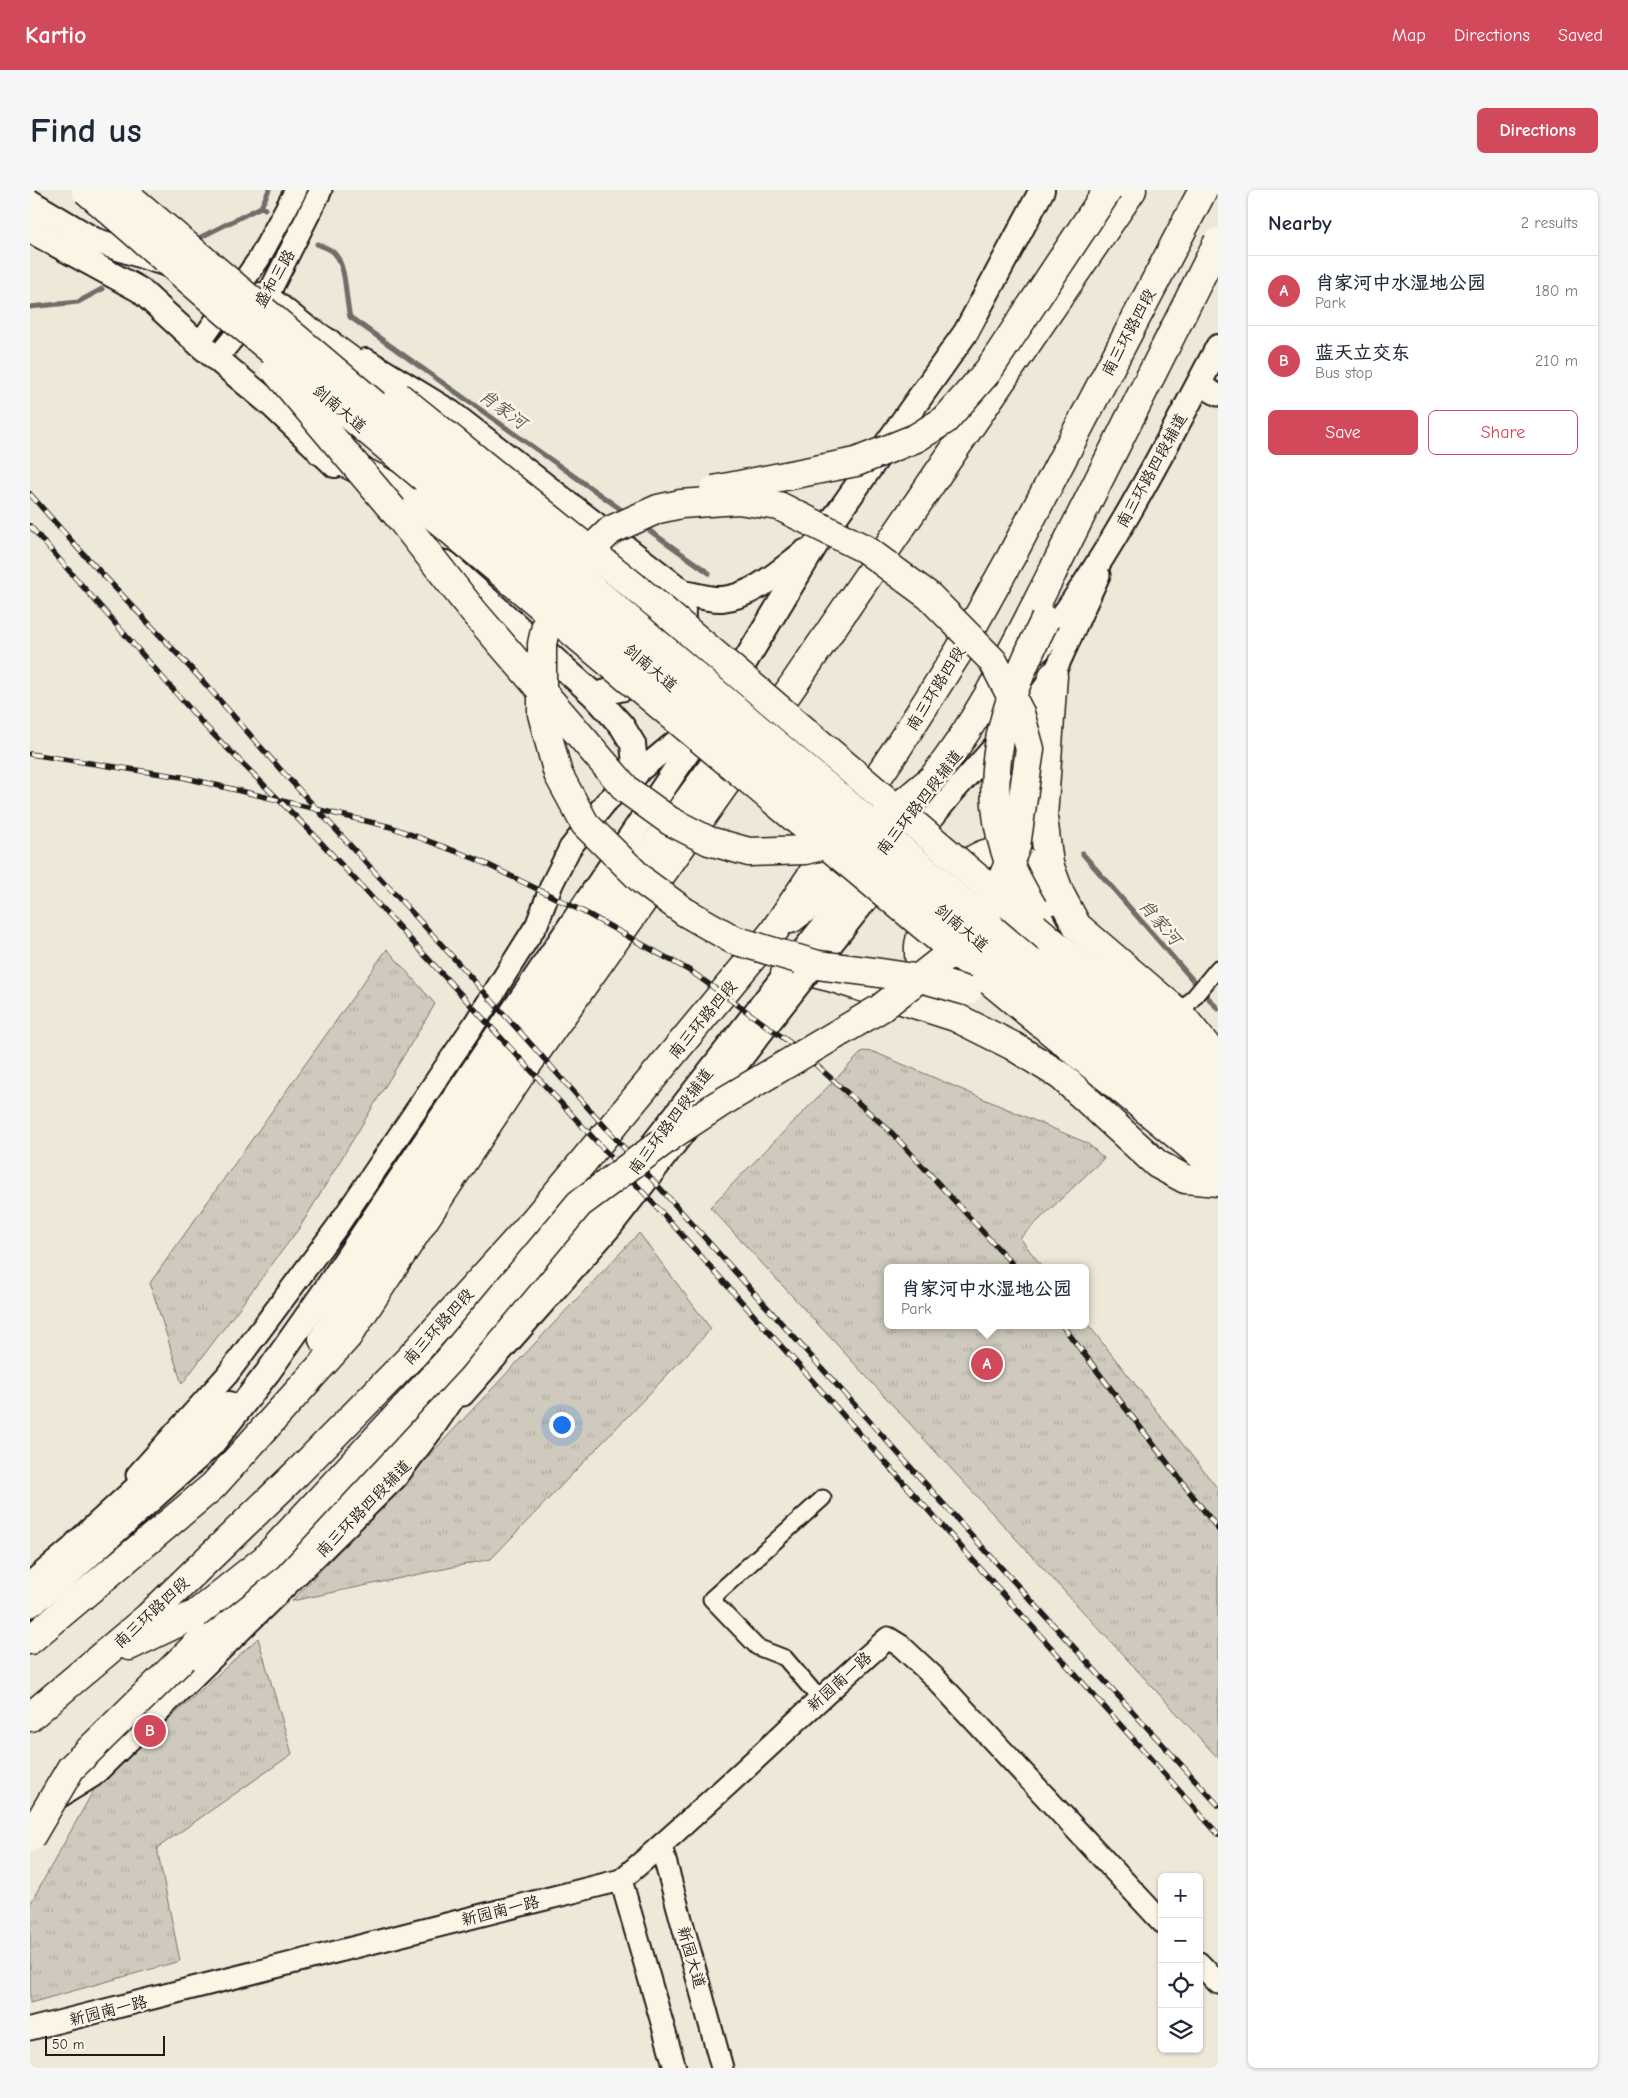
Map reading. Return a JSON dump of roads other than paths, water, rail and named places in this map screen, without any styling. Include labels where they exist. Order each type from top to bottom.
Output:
[{"type":"highway","name":"剑南大道","points":[[86,190],[227,314],[1218,1142]]},
{"type":"highway","name":"剑南大道","points":[[121,190],[976,941],[1218,1112]]},
{"type":"highway","points":[[1108,190],[988,372],[945,420],[916,438],[856,462],[701,493],[658,509],[611,530],[578,562],[566,578],[550,607],[542,644],[542,714],[558,774],[585,824],[644,882],[685,912],[734,940],[818,965],[928,980],[967,991],[1012,1012],[1062,1042],[1218,1169]]},
{"type":"highway","points":[[30,1640],[213,1486],[347,1337],[524,1069],[735,770],[1132,190]]},
{"type":"highway","name":"南三环路四段","points":[[30,1717],[90,1667],[150,1626],[412,1356],[532,1222],[772,934],[898,747],[959,651],[1011,557],[1203,190]]},
{"type":"highway","points":[[227,314],[400,518],[473,610],[627,790],[670,821],[709,841],[749,852],[806,850],[846,840],[884,819],[932,779],[955,750],[979,712],[1035,606],[1218,242]]},
{"type":"highway","points":[[1049,939],[1010,865],[996,813],[995,766],[1003,718],[1038,634],[1218,280]]},
{"type":"highway","points":[[313,333],[398,396],[662,609],[1049,939],[1218,1080]]},
{"type":"highway","points":[[321,450],[374,477],[418,503],[976,941],[1062,1042]]},
{"type":"highway","points":[[150,1626],[196,1614],[265,1559],[449,1360],[579,1204],[696,1119],[881,1008],[943,958],[976,926],[1007,868],[1016,846],[1030,749],[1020,713],[993,661],[929,596],[865,549],[779,506],[738,500],[681,504],[658,509]]},
{"type":"highway","points":[[1053,676],[1043,817],[1049,864],[1060,894],[1077,926]]},
{"type":"highway","points":[[772,934],[884,848]]},
{"type":"highway","points":[[977,1028],[948,1007],[928,985],[920,963],[919,945],[930,916],[969,863],[985,853],[1011,852],[1022,859],[1043,885],[1054,904],[1077,926],[1187,1006],[1218,1060]]},
{"type":"highway","points":[[801,972],[801,970],[833,978],[954,1017],[1013,1046],[1061,1076],[1158,1164],[1186,1179],[1218,1182]]},
{"type":"highway","points":[[30,1838],[71,1768],[331,1514],[506,1321]]},
{"type":"main road","points":[[207,352],[296,190]]},
{"type":"main road","name":"盛和三路","points":[[207,352],[267,297],[321,190]]},
{"type":"main road","points":[[30,1605],[56,1586],[212,1444],[268,1372],[327,1288],[718,707],[816,544],[966,332],[1042,190]]},
{"type":"main road","points":[[1003,265],[1059,190]]},
{"type":"main road","points":[[30,202],[94,240],[267,297],[313,333],[391,374],[451,413],[684,593],[721,600],[747,592],[770,579],[816,544]]},
{"type":"main road","points":[[30,228],[39,235],[140,290],[207,352],[272,405],[342,471],[594,695],[622,726],[633,744],[636,774]]},
{"type":"main road","name":"南三环路四段辅道","points":[[30,1815],[93,1776],[396,1478],[433,1429],[506,1321],[801,972],[814,939],[1062,618],[1208,389],[1216,349]]},
{"type":"main road","points":[[433,1429],[611,1227],[801,972],[952,794],[1034,701],[1053,676],[1114,538]]},
{"type":"main road","points":[[594,695],[649,682],[672,664],[681,648],[684,593]]},
{"type":"main road","points":[[77,1544],[228,1375],[337,1227],[473,1026],[537,924],[552,884],[570,848],[606,802],[636,774],[718,707]]},
{"type":"main road","points":[[30,1582],[77,1544],[235,1397],[327,1288]]},
{"type":"main road","name":"新园南一路","points":[[30,2029],[621,1880],[661,1846],[819,1698],[888,1638],[901,1646],[933,1676],[1158,1918]]},
{"type":"main road","name":"新园大道","points":[[661,1846],[722,2068]]},
{"type":"main road","points":[[621,1880],[675,2068]]},
{"type":"main road","points":[[1200,1963],[1218,1983]]},
{"type":"street","points":[[1187,1006],[1218,968]]},
{"type":"street","points":[[819,1698],[785,1658],[757,1647],[711,1599],[823,1498]]},
{"type":"waterway","points":[[261,207],[269,190]]},
{"type":"waterway","name":"肖家河","points":[[193,241],[261,207],[265,209]]},
{"type":"waterway","name":"肖家河","points":[[317,244],[332,251],[339,260],[344,275],[350,317],[626,513]]},
{"type":"waterway","name":"肖家河","points":[[30,307],[78,302],[102,289]]},
{"type":"waterway","name":"肖家河","points":[[643,526],[709,573]]},
{"type":"waterway","name":"肖家河","points":[[1082,853],[1218,1009]]},
{"type":"railway","points":[[30,494],[75,545],[200,678],[975,1539],[1218,1805]]},
{"type":"railway","points":[[30,526],[204,725],[315,836],[655,1205],[1218,1834]]},
{"type":"railway","points":[[30,754],[182,777],[391,827],[476,859],[584,912],[692,972],[796,1047],[892,1133],[1012,1264]]},
{"type":"railway","points":[[1065,1329],[1218,1529]]},
{"type":"place","name":"肖家河中水湿地公园","points":[[987,1364]]},
{"type":"place","name":"蓝天立交东","points":[[150,1731]]}]
